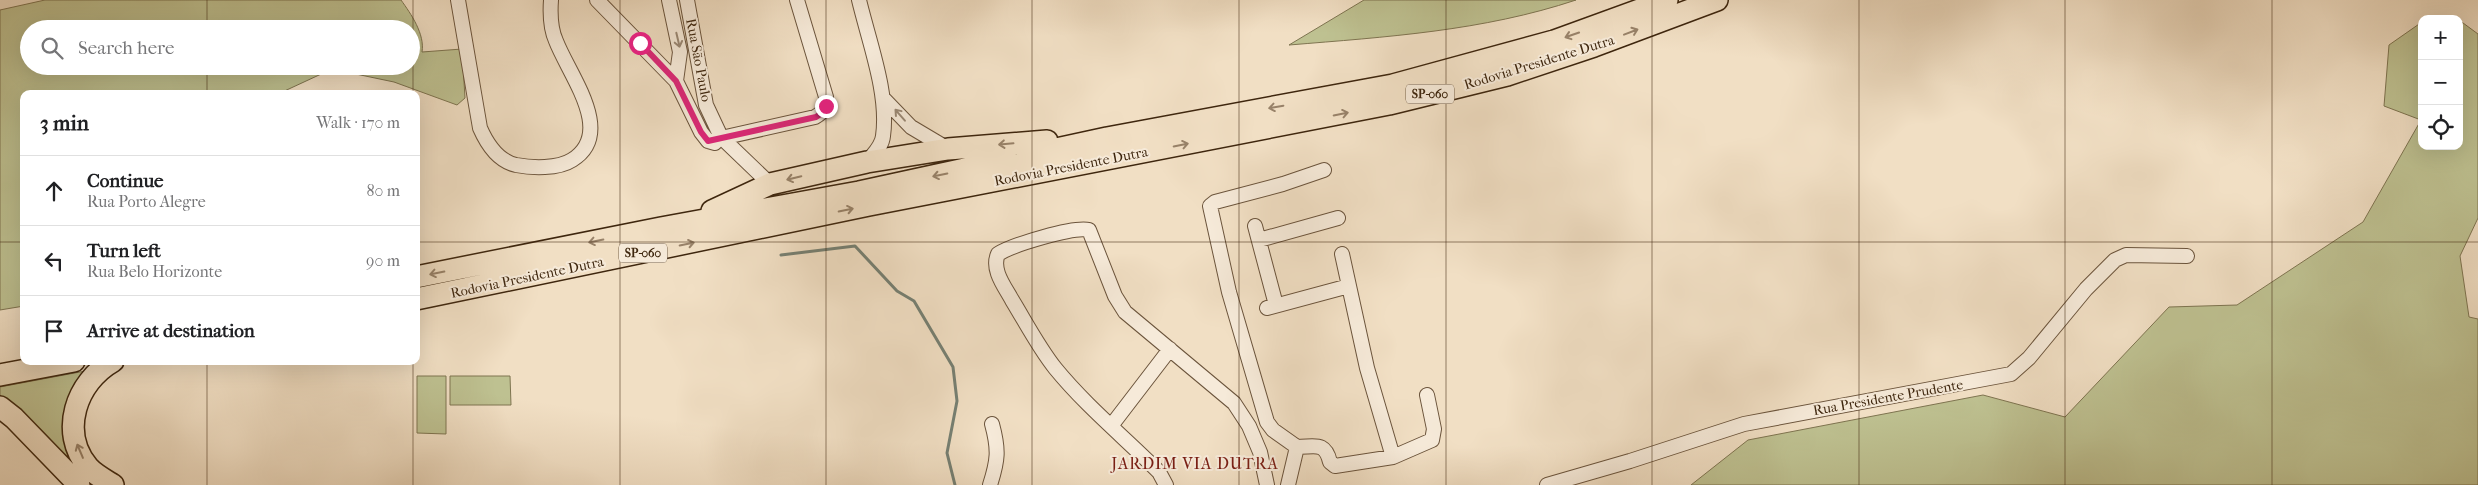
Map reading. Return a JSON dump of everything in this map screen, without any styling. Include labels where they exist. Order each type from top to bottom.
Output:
[{"type":"highway","name":"Rodovia Presidente Dutra","points":[[420,276],[859,192],[1107,138],[1393,86],[1554,41],[1667,0]]},
{"type":"highway","name":"Rodovia Presidente Dutra","points":[[420,298],[869,205],[1389,104],[1508,75],[1594,46],[1717,0]]},
{"type":"highway","points":[[668,228],[748,196],[770,184],[866,162],[948,149],[1107,138]]},
{"type":"highway","points":[[0,361],[20,357]]},
{"type":"highway","points":[[0,376],[54,365]]},
{"type":"highway","points":[[108,365],[93,377],[82,393],[75,405],[73,420],[79,454],[89,468],[113,485]]},
{"type":"highway","points":[[0,407],[14,418],[79,485]]},
{"type":"street","points":[[458,0],[480,128],[485,139],[500,157],[510,163],[553,166],[569,162],[587,148],[590,139],[589,114],[553,32],[551,0]]},
{"type":"street","points":[[597,0],[676,81],[701,132],[719,141],[770,184]]},
{"type":"street","name":"Rua São Paulo","points":[[669,0],[680,52],[676,81]]},
{"type":"street","name":"Rua São Paulo","points":[[687,0],[706,105],[719,141]]},
{"type":"street","points":[[719,141],[816,117],[822,113],[826,106],[826,98],[817,62],[797,0]]},
{"type":"street","points":[[859,0],[883,98],[883,137],[878,149],[866,162]]},
{"type":"street","points":[[676,81],[698,65]]},
{"type":"street","points":[[883,98],[911,127],[948,149]]},
{"type":"street","points":[[1324,170],[1215,202],[1210,206],[1229,292],[1267,422],[1273,430],[1297,447],[1324,448],[1327,451],[1330,462],[1335,466],[1393,457],[1432,440],[1434,428],[1427,396]]},
{"type":"street","points":[[1338,218],[1257,233],[1271,306],[1349,286]]},
{"type":"street","points":[[1166,485],[1158,472],[1070,386],[1029,330],[1000,278],[996,264],[998,254],[1008,247],[1074,230],[1086,229],[1091,232],[1115,296],[1125,312],[1234,403],[1249,426],[1260,452],[1267,485]]},
{"type":"street","points":[[1342,254],[1367,368],[1393,457]]},
{"type":"street","name":"Rua Presidente Prudente","points":[[1547,485],[1630,461],[1744,424],[2011,374],[2029,358],[2086,289],[2115,260],[2126,255],[2187,256]]},
{"type":"street","points":[[1111,426],[1170,349]]},
{"type":"street","points":[[990,485],[998,457],[998,444],[992,424]]},
{"type":"street","points":[[1288,485],[1297,447]]},
{"type":"green space","points":[[45,0],[401,0],[414,20],[20,20],[20,75],[319,75],[287,90],[20,90],[20,307],[0,310],[0,10]]},
{"type":"green space","points":[[1364,0],[1576,0],[1541,11],[1470,26],[1289,45]]},
{"type":"green space","points":[[2463,23],[2478,34],[2478,218],[2460,256],[2469,317],[2478,319],[2478,485],[1691,485],[1748,440],[1983,395],[2065,417],[2169,307],[2237,305],[2363,222],[2418,125],[2418,150],[2463,150]]},
{"type":"green space","points":[[2418,25],[2418,119],[2384,106],[2389,45]]},
{"type":"green space","points":[[420,34],[422,52],[462,49],[465,98],[457,105],[394,82],[361,75],[420,75]]},
{"type":"green space","points":[[96,369],[69,412],[104,485],[87,485],[0,398],[0,387]]},
{"type":"green space","points":[[417,376],[446,376],[446,434],[417,433]]},
{"type":"green space","points":[[450,376],[510,376],[511,405],[450,405]]},
{"type":"waterway","points":[[781,255],[855,246],[897,291],[914,301],[953,367],[957,401],[947,453],[955,485]]},
{"type":"district","name":"JARDIM VIA DUTRA","points":[[1195,463]]},
{"type":"route","points":[[640,43],[676,81],[693,112],[701,132],[708,141],[816,117],[822,113],[826,106]]}]
